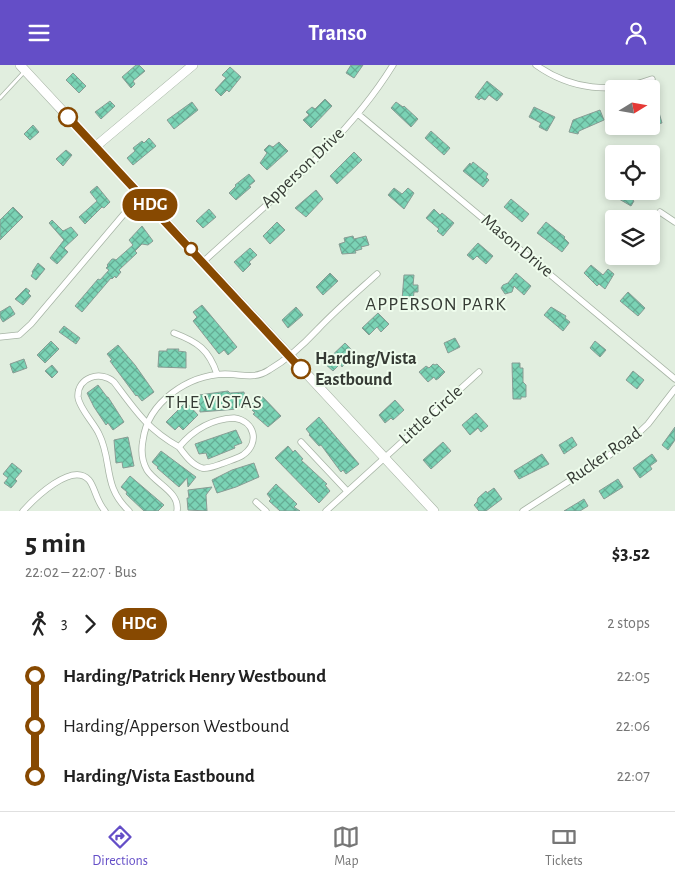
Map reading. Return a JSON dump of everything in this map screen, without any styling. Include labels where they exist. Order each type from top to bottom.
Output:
[{"type":"main road","points":[[95,147],[189,66]]},
{"type":"main road","points":[[22,68],[434,511]]},
{"type":"street","name":"Apperson Drive","points":[[203,262],[308,166],[358,114],[377,90],[393,65]]},
{"type":"street","points":[[536,65],[554,77],[598,88],[627,87],[652,79]]},
{"type":"street","name":"Mason Drive","points":[[358,114],[675,379]]},
{"type":"street","points":[[0,337],[19,335],[31,324],[140,195]]},
{"type":"street","points":[[660,212],[675,222]]},
{"type":"street","points":[[177,511],[177,503],[174,497],[149,472],[144,463],[142,442],[147,425],[164,400],[179,388],[196,379],[218,375],[251,377],[262,375],[290,356],[377,274]]},
{"type":"street","points":[[174,333],[188,338],[202,347],[211,358],[218,375]]},
{"type":"street","name":"Little Circle","points":[[326,511],[479,372]]},
{"type":"street","points":[[129,511],[114,492],[108,475],[105,450],[101,439],[79,402],[78,392],[81,386],[94,376],[108,377],[114,382],[147,425],[179,447],[188,458],[200,467],[211,468],[244,454],[252,442],[253,432],[251,426],[244,421],[234,418],[223,419],[208,423],[179,447]]},
{"type":"street","name":"Rucker Road","points":[[523,511],[628,443],[648,423],[675,389]]},
{"type":"street","points":[[301,442],[347,491]]},
{"type":"street","points":[[23,511],[38,495],[73,475],[85,476],[90,481],[98,501],[105,511]]},
{"type":"street","points":[[256,502],[266,511]]},
{"type":"lane","points":[[0,98],[22,68]]},
{"type":"building","points":[[136,65],[139,65],[145,71],[133,81],[135,84],[131,88],[122,77]]},
{"type":"building","points":[[351,65],[363,65],[354,78],[346,73]]},
{"type":"building","points":[[230,67],[241,77],[229,92],[227,90],[221,96],[215,90],[226,78],[222,75]]},
{"type":"building","points":[[73,73],[86,86],[79,93],[66,80]]},
{"type":"building","points":[[487,81],[503,94],[497,101],[489,95],[485,100],[481,98],[479,100],[475,97]]},
{"type":"building","points":[[325,99],[332,106],[311,128],[303,120],[309,115],[306,112],[312,107],[315,109]]},
{"type":"building","points":[[110,101],[115,106],[101,119],[95,112]]},
{"type":"building","points":[[192,102],[198,110],[174,129],[167,120]]},
{"type":"building","points":[[396,102],[404,106],[418,119],[411,127],[391,108]]},
{"type":"building","points":[[534,107],[555,117],[547,131],[539,127],[541,123],[529,117]]},
{"type":"building","points":[[600,110],[604,120],[579,131],[578,134],[569,132],[573,120]]},
{"type":"building","points":[[33,125],[39,132],[30,140],[24,134]]},
{"type":"building","points":[[431,131],[450,148],[444,155],[425,138]]},
{"type":"building","points":[[149,138],[156,146],[133,165],[127,158],[135,151],[133,148],[142,141],[144,143]]},
{"type":"building","points":[[279,142],[288,151],[267,170],[260,163],[267,153],[264,150],[269,145],[273,147]]},
{"type":"building","points":[[66,150],[72,155],[63,166],[56,159]]},
{"type":"building","points":[[354,152],[362,160],[337,184],[330,176]]},
{"type":"building","points":[[473,162],[488,174],[486,177],[489,180],[483,187],[463,171]]},
{"type":"building","points":[[249,174],[255,181],[236,200],[229,193],[235,185]]},
{"type":"building","points":[[97,186],[110,202],[104,208],[102,207],[85,224],[79,217],[97,201],[90,192]]},
{"type":"building","points":[[394,188],[402,194],[408,188],[414,193],[404,209],[388,195]]},
{"type":"building","points":[[316,190],[323,199],[306,217],[295,208]]},
{"type":"building","points":[[511,199],[529,214],[522,222],[504,207]]},
{"type":"building","points":[[621,200],[633,200],[634,201],[631,206]]},
{"type":"building","points":[[13,207],[23,217],[0,240],[0,220]]},
{"type":"building","points":[[209,209],[216,217],[203,228],[196,221]]},
{"type":"building","points":[[434,209],[454,223],[443,236],[437,231],[439,229],[426,218]]},
{"type":"building","points":[[52,220],[63,231],[71,227],[78,235],[64,248],[68,252],[57,264],[50,258],[64,240],[49,223]]},
{"type":"building","points":[[277,222],[285,230],[270,244],[263,236]]},
{"type":"building","points":[[546,222],[565,237],[569,243],[562,252],[537,233]]},
{"type":"building","points":[[142,226],[153,241],[148,245],[142,244],[135,251],[137,253],[119,270],[121,272],[116,278],[115,276],[111,278],[82,312],[75,306],[98,279],[100,280],[109,270],[106,268],[112,259],[116,260],[133,245],[129,240]]},
{"type":"building","points":[[353,236],[354,239],[366,236],[369,245],[361,247],[362,249],[355,251],[356,253],[342,254],[339,244],[345,242],[344,238]]},
{"type":"building","points":[[478,243],[493,256],[486,264],[477,256],[473,260],[467,255]]},
{"type":"building","points":[[250,248],[257,255],[249,262],[251,264],[243,272],[234,262]]},
{"type":"building","points":[[38,263],[45,269],[36,280],[31,276]]},
{"type":"building","points":[[591,265],[603,275],[608,269],[614,274],[605,289],[599,284],[597,286],[584,273]]},
{"type":"building","points":[[330,273],[338,281],[323,295],[316,287]]},
{"type":"building","points":[[516,273],[531,286],[524,295],[514,286],[512,292],[505,294],[501,288]]},
{"type":"building","points":[[404,275],[414,275],[413,285],[418,285],[418,292],[414,292],[413,301],[402,300]]},
{"type":"building","points":[[26,288],[30,291],[28,293],[31,296],[23,305],[15,299]]},
{"type":"building","points":[[628,292],[645,308],[638,316],[620,301]]},
{"type":"building","points":[[202,305],[237,347],[228,355],[224,350],[219,354],[193,321],[197,317],[193,312]]},
{"type":"building","points":[[10,306],[15,314],[3,322],[0,312]]},
{"type":"building","points":[[296,307],[303,315],[288,328],[282,320]]},
{"type":"building","points":[[551,307],[566,316],[565,318],[570,322],[563,331],[544,315]]},
{"type":"building","points":[[378,313],[389,324],[381,332],[377,327],[369,335],[362,328]]},
{"type":"building","points":[[64,326],[80,338],[76,344],[59,332]]},
{"type":"building","points":[[455,338],[460,347],[448,353],[444,343]]},
{"type":"building","points":[[51,341],[59,349],[45,363],[37,355]]},
{"type":"building","points":[[595,341],[606,350],[600,357],[590,348]]},
{"type":"building","points":[[345,343],[354,352],[347,358],[349,360],[342,367],[340,364],[333,371],[324,363]]},
{"type":"building","points":[[118,345],[154,392],[142,401],[136,396],[110,361],[112,360],[107,354]]},
{"type":"building","points":[[167,349],[179,349],[178,351],[186,352],[186,368],[158,367],[159,351],[167,351]]},
{"type":"building","points":[[24,359],[27,368],[13,373],[10,364]]},
{"type":"building","points":[[512,363],[520,363],[520,368],[523,368],[526,397],[521,397],[521,399],[513,399]]},
{"type":"building","points":[[433,364],[437,364],[445,372],[436,380],[434,377],[428,382],[419,372],[426,366],[429,368]]},
{"type":"building","points":[[52,365],[58,372],[52,378],[45,371]]},
{"type":"building","points":[[633,371],[644,380],[637,389],[626,380]]},
{"type":"building","points":[[98,385],[124,422],[113,430],[108,423],[106,425],[87,393]]},
{"type":"building","points":[[228,391],[230,393],[244,392],[246,406],[237,407],[238,409],[200,412],[199,395]]},
{"type":"building","points":[[261,395],[281,416],[268,427],[253,414],[255,413],[249,407]]},
{"type":"building","points":[[395,400],[404,410],[393,420],[391,418],[385,423],[379,415]]},
{"type":"building","points":[[186,402],[198,415],[183,430],[179,426],[175,430],[166,422]]},
{"type":"building","points":[[476,413],[488,426],[481,432],[478,428],[470,435],[462,425]]},
{"type":"building","points":[[319,417],[359,464],[346,474],[343,470],[341,472],[321,445],[319,446],[306,429]]},
{"type":"building","points":[[675,427],[675,440],[668,450],[662,445]]},
{"type":"building","points":[[236,430],[242,443],[234,446],[235,448],[208,459],[206,453],[199,454],[195,444]]},
{"type":"building","points":[[128,437],[134,466],[123,468],[122,462],[116,463],[114,440]]},
{"type":"building","points":[[572,437],[577,445],[564,454],[559,445]]},
{"type":"building","points":[[443,442],[451,451],[431,469],[423,460]]},
{"type":"building","points":[[288,446],[293,452],[295,450],[303,459],[301,460],[327,484],[325,485],[330,491],[319,503],[275,458]]},
{"type":"building","points":[[161,451],[196,477],[188,487],[187,478],[179,487],[152,462]]},
{"type":"building","points":[[542,454],[549,464],[519,479],[514,471]]},
{"type":"building","points":[[652,454],[657,461],[650,466],[652,469],[640,478],[633,468]]},
{"type":"building","points":[[12,463],[22,471],[15,479],[17,481],[11,488],[4,483],[8,478],[3,474]]},
{"type":"building","points":[[254,463],[259,477],[217,493],[212,480],[232,470]]},
{"type":"building","points":[[130,476],[164,505],[158,511],[144,511],[126,494],[127,492],[121,487]]},
{"type":"building","points":[[618,479],[623,487],[604,499],[599,491]]},
{"type":"building","points":[[276,484],[297,504],[294,507],[300,511],[280,511],[269,501],[271,499],[267,494]]},
{"type":"building","points":[[212,487],[206,495],[207,511],[188,510],[188,490]]},
{"type":"building","points":[[494,488],[502,499],[486,511],[479,511],[474,505],[478,498],[486,491],[487,493]]},
{"type":"building","points":[[584,499],[588,506],[580,511],[564,511]]},
{"type":"bus line","name":"HDG","points":[[68,117],[301,369]]},
{"type":"place","name":"Harding/Vista Eastbound","points":[[301,369]]},
{"type":"district","name":"APPERSON PARK","points":[[436,304]]},
{"type":"district","name":"THE VISTAS","points":[[214,402]]}]
